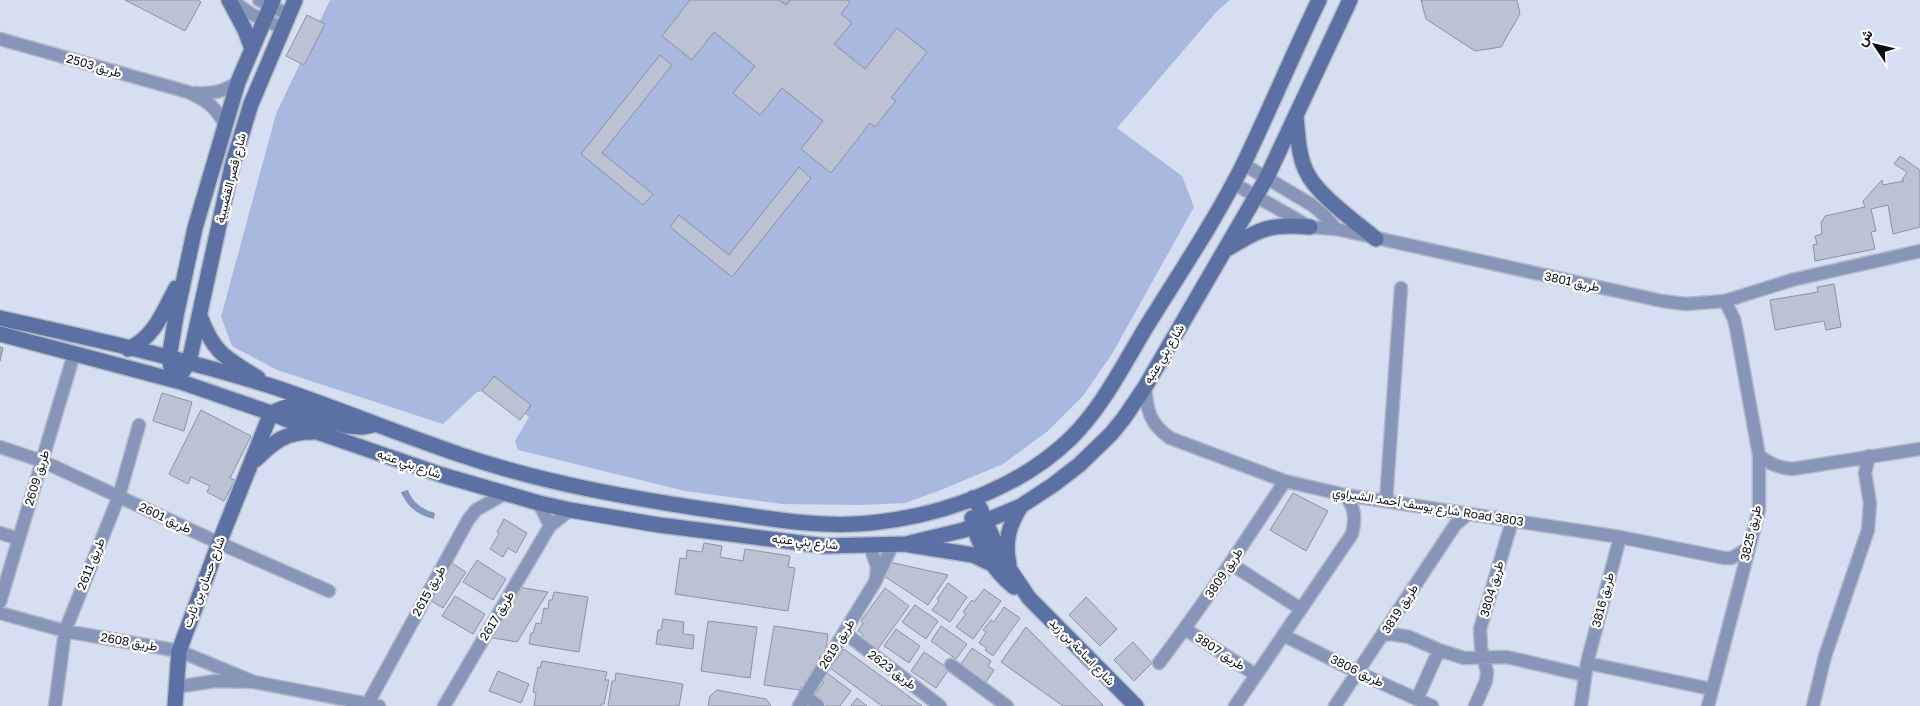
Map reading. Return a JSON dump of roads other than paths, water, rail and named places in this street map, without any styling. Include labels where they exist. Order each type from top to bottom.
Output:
[{"type":"main road","points":[[230,0],[252,49]]},
{"type":"main road","name":"شارع قصر القضيبية","points":[[189,362],[232,166],[251,104],[295,0]]},
{"type":"main road","name":"شارع بني عتبه","points":[[0,318],[189,362],[274,388],[463,456],[593,491],[764,518],[833,524],[871,523],[913,516],[973,498],[1038,464],[1057,451],[1074,434],[1104,396],[1233,183],[1319,0]]},
{"type":"main road","name":"شارع بني عتبه","points":[[0,334],[177,381],[272,413],[317,432],[451,478],[539,503],[659,525],[825,546],[899,545],[979,524],[1021,506],[1053,486],[1079,465],[1111,434],[1145,387],[1266,179],[1350,0]]},
{"type":"main road","name":"شارع قصر القضيبية","points":[[169,358],[184,274],[225,124],[238,82],[264,20],[268,2]]},
{"type":"main road","points":[[1296,116],[1300,152],[1306,172],[1318,189],[1376,239]]},
{"type":"main road","points":[[1226,250],[1264,228],[1290,224],[1310,226]]},
{"type":"main road","points":[[128,348],[137,345],[152,332],[184,274]]},
{"type":"main road","points":[[200,316],[207,335],[222,355],[274,388]]},
{"type":"main road","points":[[169,358],[177,381]]},
{"type":"main road","points":[[177,381],[189,362]]},
{"type":"main road","points":[[272,413],[286,407],[348,426],[362,427],[375,424]]},
{"type":"main road","name":"شارع حسان بن ثابت","points":[[175,706],[179,651],[219,543],[272,413]]},
{"type":"main road","name":"شارع حسان بن ثابت","points":[[253,463],[281,438],[298,432],[317,432]]},
{"type":"main road","points":[[451,478],[463,456]]},
{"type":"main road","name":"شارع اسامة بن زيد","points":[[973,498],[980,508],[979,524],[992,564],[1003,578],[1030,598]]},
{"type":"main road","points":[[1011,572],[1007,536],[1014,516],[1021,506]]},
{"type":"main road","name":"شارع اسامة بن زيد","points":[[979,524],[1030,598],[1135,706]]},
{"type":"main road","points":[[899,545],[967,553],[992,564]]},
{"type":"street","points":[[230,0],[250,14],[264,20],[286,22]]},
{"type":"street","points":[[268,2],[286,22]]},
{"type":"street","name":"طريق 2503","points":[[0,39],[188,92],[206,100],[218,112],[225,124]]},
{"type":"street","name":"طريق 2503","points":[[188,92],[219,93],[238,82]]},
{"type":"street","points":[[1243,164],[1312,206],[1324,215],[1336,229]]},
{"type":"street","points":[[1233,183],[1310,226]]},
{"type":"street","name":"طريق 3801","points":[[1310,226],[1336,229],[1662,301],[1686,304],[1725,301],[1792,280],[1920,251]]},
{"type":"street","points":[[1386,501],[1401,288]]},
{"type":"street","name":"طريق 3825","points":[[1708,706],[1759,510],[1759,455],[1738,334],[1734,319],[1725,301]]},
{"type":"street","name":"طريق 2609","points":[[0,602],[74,354]]},
{"type":"street","name":"شارع يوسف أحمد الشيراوي Road 3803","points":[[1145,387],[1146,402],[1153,422],[1170,438],[1284,481],[1344,494],[1620,537],[1724,558],[1732,558],[1748,548]]},
{"type":"street","name":"طريق 2611","points":[[55,706],[65,631],[119,496],[139,425]]},
{"type":"street","name":"طريق 2601","points":[[0,447],[42,461],[219,543],[329,591]]},
{"type":"street","points":[[1759,455],[1777,467],[1792,469],[1920,449]]},
{"type":"street","points":[[1813,706],[1825,656],[1868,530],[1870,504],[1865,473],[1869,456]]},
{"type":"street","name":"طريق 3809","points":[[1159,663],[1231,564],[1284,481]]},
{"type":"street","name":"طريق 2615","points":[[373,705],[468,520],[476,510],[506,493]]},
{"type":"street","points":[[1238,705],[1256,675],[1352,534],[1355,513],[1351,503],[1344,494]]},
{"type":"street","points":[[539,503],[547,531]]},
{"type":"street","name":"طريق 2617","points":[[444,706],[547,531],[570,510]]},
{"type":"street","name":"طريق 3819","points":[[1335,706],[1455,525],[1468,514]]},
{"type":"street","name":"طريق 3804","points":[[1475,706],[1486,680],[1487,672],[1483,658],[1480,629],[1512,521]]},
{"type":"street","points":[[0,533],[19,539]]},
{"type":"street","name":"طريق 3816","points":[[1581,706],[1585,669],[1620,537]]},
{"type":"street","name":"طريق 2619","points":[[802,701],[899,545]]},
{"type":"street","points":[[870,546],[877,567],[875,582]]},
{"type":"street","points":[[1231,564],[1301,608]]},
{"type":"street","name":"طريق 2608","points":[[0,613],[65,631],[179,651],[254,682]]},
{"type":"street","name":"طريق 3807","points":[[1185,629],[1256,675]]},
{"type":"street","name":"طريق 2623","points":[[845,633],[940,706]]},
{"type":"street","name":"طريق 3806","points":[[1283,635],[1357,672],[1432,706]]},
{"type":"street","points":[[1383,635],[1400,635],[1464,658],[1507,657],[1711,690]]},
{"type":"street","points":[[1417,699],[1439,650]]},
{"type":"street","points":[[951,665],[1007,706]]},
{"type":"street","name":"طريق 2608","points":[[176,687],[215,681],[254,682],[373,705]]},
{"type":"street","points":[[802,701],[818,706]]}]
